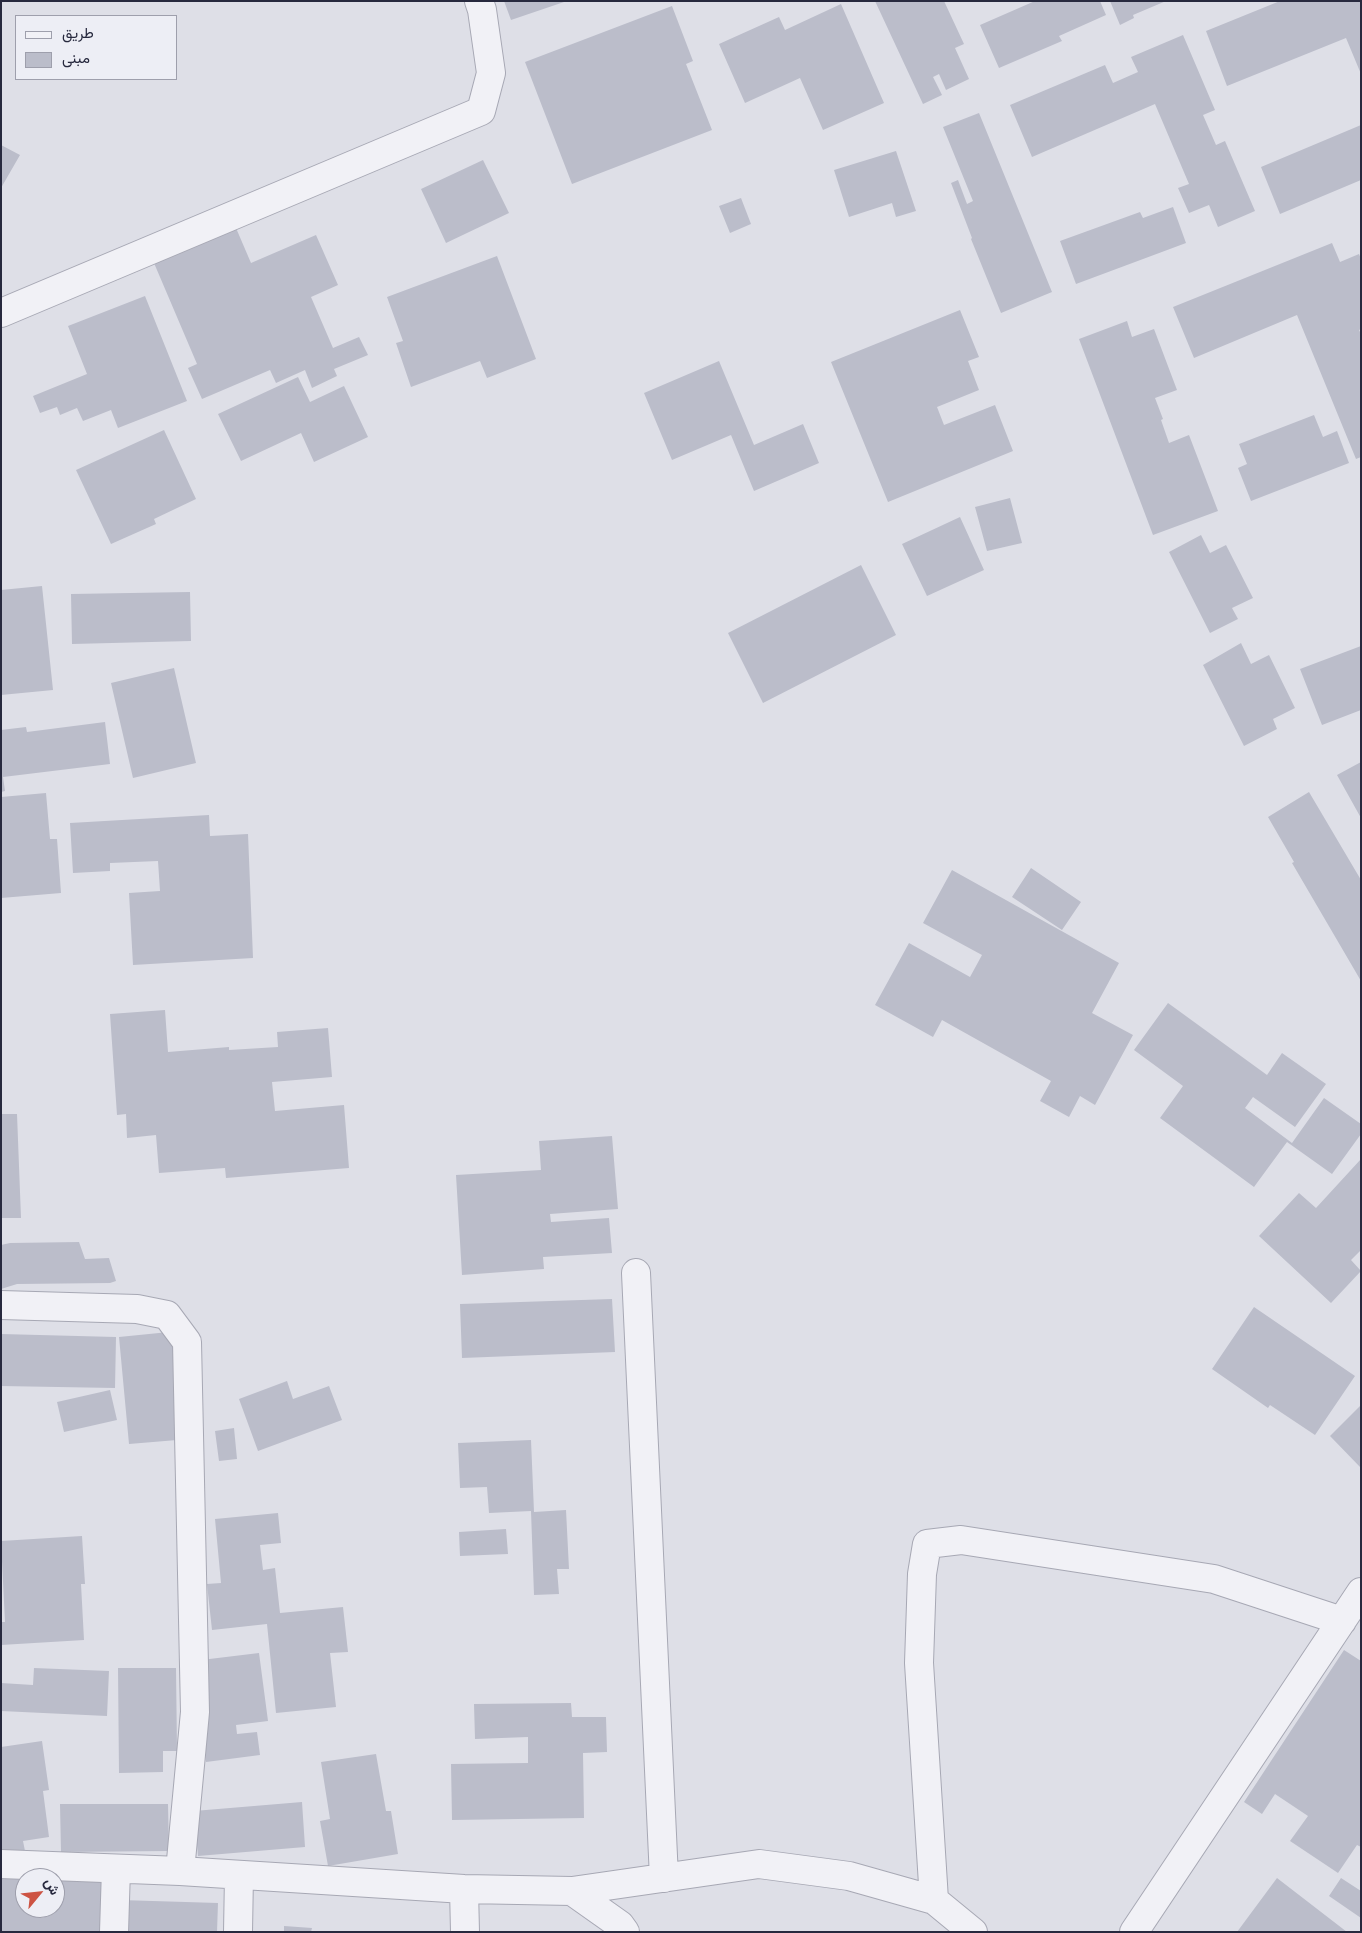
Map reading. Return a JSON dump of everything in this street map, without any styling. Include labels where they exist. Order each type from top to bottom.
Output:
[{"type":"street","points":[[1,312],[481,111],[491,73],[482,10],[478,1]]},
{"type":"street","points":[[636,1273],[664,1878]]},
{"type":"street","points":[[1,1306],[137,1309],[167,1315],[187,1342],[195,1712],[180,1871]]},
{"type":"street","points":[[934,1900],[919,1664],[922,1574],[927,1544],[960,1540],[1214,1579],[1342,1621]]},
{"type":"street","points":[[1134,1932],[1361,1592]]},
{"type":"street","points":[[1,1864],[180,1871],[464,1889],[572,1891],[759,1864],[850,1876],[934,1900],[973,1932]]},
{"type":"street","points":[[114,1932],[116,1869]]},
{"type":"street","points":[[238,1932],[239,1875]]},
{"type":"street","points":[[464,1889],[465,1932]]},
{"type":"street","points":[[572,1891],[620,1925],[624,1932]]},
{"type":"building","points":[[504,1],[564,1],[564,2],[511,20]]},
{"type":"building","points":[[875,1],[944,1],[964,44],[955,48],[969,79],[946,90],[939,74],[933,77],[942,95],[923,104]]},
{"type":"building","points":[[1035,1],[1100,1],[1106,15],[1059,36],[1062,41],[999,68],[980,25]]},
{"type":"building","points":[[1110,1],[1166,1],[1133,15],[1134,18],[1120,25]]},
{"type":"building","points":[[1280,1],[1361,1],[1361,74],[1346,38],[1227,86],[1206,31]]},
{"type":"building","points":[[841,4],[884,103],[823,130],[800,78],[745,103],[719,44],[779,17],[785,30]]},
{"type":"building","points":[[672,6],[693,61],[686,64],[712,130],[572,184],[525,62]]},
{"type":"building","points":[[1183,35],[1215,110],[1203,115],[1216,145],[1225,141],[1255,211],[1218,227],[1209,205],[1189,213],[1178,188],[1189,184],[1155,104],[1032,157],[1010,105],[1105,65],[1113,83],[1138,72],[1131,57]]},
{"type":"building","points":[[979,113],[1052,292],[1001,313],[951,183],[958,180],[967,204],[973,201],[943,127]]},
{"type":"building","points":[[1361,125],[1361,180],[1280,214],[1261,167]]},
{"type":"building","points":[[1,145],[20,155],[1,188]]},
{"type":"building","points":[[896,151],[916,211],[896,217],[892,203],[849,217],[834,170]]},
{"type":"building","points":[[483,160],[509,213],[446,243],[421,189]]},
{"type":"building","points":[[741,198],[751,224],[730,233],[719,206]]},
{"type":"building","points":[[1173,207],[1186,243],[1076,284],[1060,241],[1140,212],[1143,218]]},
{"type":"building","points":[[236,228],[251,263],[316,235],[338,285],[311,297],[333,348],[359,337],[368,355],[334,369],[337,376],[312,388],[305,370],[276,383],[270,370],[202,399],[188,368],[197,364],[154,263]]},
{"type":"building","points":[[1332,243],[1340,262],[1359,254],[1361,259],[1361,329],[1359,330],[1361,334],[1361,457],[1356,459],[1297,315],[1194,358],[1173,307]]},
{"type":"building","points":[[497,256],[536,359],[487,378],[480,361],[411,387],[396,343],[403,341],[387,297]]},
{"type":"building","points":[[145,296],[187,401],[118,428],[111,410],[83,421],[77,408],[60,415],[57,407],[40,413],[33,396],[87,374],[68,326]]},
{"type":"building","points":[[960,310],[979,357],[968,361],[979,390],[937,407],[944,425],[995,405],[1013,451],[888,502],[831,362]]},
{"type":"building","points":[[1127,321],[1132,337],[1154,329],[1177,390],[1155,398],[1169,443],[1189,435],[1218,511],[1153,535],[1079,339]]},
{"type":"building","points":[[719,361],[754,445],[803,424],[819,463],[754,491],[731,435],[672,460],[644,393]]},
{"type":"building","points":[[298,377],[310,402],[344,386],[368,437],[314,462],[301,433],[241,461],[218,414]]},
{"type":"building","points":[[1314,415],[1323,437],[1337,431],[1349,463],[1251,501],[1238,468],[1247,464],[1239,444]]},
{"type":"building","points":[[164,430],[196,499],[154,519],[156,524],[111,544],[76,470]]},
{"type":"building","points":[[1010,498],[1022,543],[987,551],[975,507]]},
{"type":"building","points":[[960,517],[984,570],[927,596],[902,544]]},
{"type":"building","points":[[1201,535],[1210,553],[1226,545],[1253,598],[1232,608],[1238,619],[1210,633],[1169,552]]},
{"type":"building","points":[[861,565],[896,635],[763,703],[728,633]]},
{"type":"building","points":[[42,586],[53,690],[1,695],[1,590]]},
{"type":"building","points":[[190,592],[191,641],[72,644],[71,594]]},
{"type":"building","points":[[1241,643],[1251,664],[1269,655],[1295,708],[1273,719],[1277,729],[1244,746],[1203,665]]},
{"type":"building","points":[[1361,646],[1361,710],[1322,725],[1300,669]]},
{"type":"building","points":[[174,668],[196,763],[133,778],[111,683]]},
{"type":"building","points":[[105,722],[110,764],[3,777],[5,791],[1,792],[1,730],[26,727],[27,732]]},
{"type":"building","points":[[1361,762],[1361,818],[1337,775]]},
{"type":"building","points":[[1309,792],[1361,880],[1361,981],[1292,863],[1294,862],[1268,817]]},
{"type":"building","points":[[46,793],[50,839],[57,839],[61,893],[1,898],[1,797]]},
{"type":"building","points":[[209,815],[210,836],[248,834],[253,958],[133,965],[129,893],[160,891],[158,861],[110,863],[110,871],[73,873],[70,823]]},
{"type":"building","points":[[1031,868],[1081,902],[1062,930],[1012,897]]},
{"type":"building","points":[[952,870],[1119,963],[1092,1013],[1133,1035],[1095,1105],[1080,1096],[1069,1117],[1040,1101],[1051,1081],[942,1020],[933,1037],[875,1005],[909,943],[970,977],[982,955],[923,923]]},
{"type":"building","points":[[1168,1003],[1267,1075],[1282,1053],[1326,1084],[1295,1127],[1253,1097],[1245,1108],[1292,1143],[1324,1098],[1361,1124],[1361,1134],[1332,1174],[1287,1142],[1254,1187],[1160,1118],[1183,1086],[1134,1050]]},
{"type":"building","points":[[165,1010],[168,1052],[229,1047],[229,1050],[278,1047],[277,1032],[328,1028],[332,1077],[272,1082],[275,1111],[344,1105],[349,1168],[226,1178],[225,1168],[159,1173],[156,1135],[127,1138],[126,1114],[117,1115],[110,1014]]},
{"type":"building","points":[[1,1114],[17,1114],[21,1218],[1,1218]]},
{"type":"building","points":[[612,1136],[618,1209],[550,1214],[551,1222],[609,1218],[612,1253],[543,1257],[544,1269],[462,1275],[456,1175],[541,1170],[539,1141]]},
{"type":"building","points":[[1361,1159],[1361,1250],[1351,1260],[1361,1271],[1331,1303],[1259,1236],[1299,1193],[1316,1208]]},
{"type":"building","points":[[79,1242],[85,1259],[109,1258],[116,1281],[110,1283],[17,1284],[1,1289],[1,1245],[10,1243]]},
{"type":"building","points":[[612,1299],[615,1352],[462,1358],[460,1304]]},
{"type":"building","points":[[1254,1307],[1355,1376],[1315,1435],[1270,1405],[1268,1408],[1212,1369]]},
{"type":"building","points":[[179,1331],[189,1439],[129,1444],[119,1337]]},
{"type":"building","points":[[1,1334],[116,1337],[115,1388],[1,1386]]},
{"type":"building","points":[[287,1381],[293,1399],[329,1386],[342,1420],[258,1451],[239,1399]]},
{"type":"building","points":[[110,1390],[117,1420],[64,1432],[57,1402]]},
{"type":"building","points":[[1361,1405],[1361,1468],[1330,1436]]},
{"type":"building","points":[[234,1428],[237,1459],[219,1461],[215,1431]]},
{"type":"building","points":[[531,1440],[534,1512],[566,1510],[569,1569],[557,1569],[559,1594],[534,1595],[531,1511],[489,1513],[487,1487],[460,1488],[458,1443]]},
{"type":"building","points":[[278,1513],[281,1543],[260,1545],[263,1570],[275,1568],[280,1613],[343,1607],[348,1652],[330,1653],[336,1707],[276,1713],[267,1624],[212,1630],[207,1584],[221,1583],[215,1519]]},
{"type":"building","points":[[506,1529],[508,1554],[460,1556],[459,1532]]},
{"type":"building","points":[[82,1536],[85,1584],[81,1584],[84,1640],[1,1645],[1,1622],[5,1622],[1,1541]]},
{"type":"building","points":[[1344,1650],[1361,1661],[1361,1847],[1357,1845],[1338,1873],[1290,1841],[1308,1816],[1275,1794],[1262,1814],[1244,1802]]},
{"type":"building","points":[[259,1653],[268,1721],[236,1725],[237,1734],[257,1732],[260,1755],[206,1762],[193,1661]]},
{"type":"building","points":[[34,1668],[109,1671],[107,1716],[1,1711],[1,1683],[33,1685]]},
{"type":"building","points":[[118,1668],[176,1668],[177,1751],[163,1751],[163,1772],[119,1773]]},
{"type":"building","points":[[571,1703],[572,1717],[606,1717],[607,1752],[583,1753],[584,1818],[452,1820],[451,1764],[528,1763],[528,1737],[475,1739],[474,1704]]},
{"type":"building","points":[[42,1741],[49,1790],[43,1791],[49,1837],[23,1841],[25,1851],[1,1854],[1,1747]]},
{"type":"building","points":[[376,1754],[386,1811],[391,1811],[398,1854],[328,1866],[320,1821],[330,1819],[321,1762]]},
{"type":"building","points":[[302,1802],[305,1847],[198,1856],[194,1811]]},
{"type":"building","points":[[60,1804],[168,1804],[169,1851],[61,1852]]},
{"type":"building","points":[[1,1877],[15,1878],[15,1918],[65,1918],[65,1879],[103,1880],[101,1932],[1,1932]]},
{"type":"building","points":[[1277,1878],[1347,1932],[1237,1932]]},
{"type":"building","points":[[1341,1878],[1361,1891],[1361,1918],[1329,1896]]},
{"type":"building","points":[[120,1900],[218,1903],[217,1932],[119,1932]]},
{"type":"building","points":[[284,1926],[312,1928],[311,1932],[284,1932]]}]
